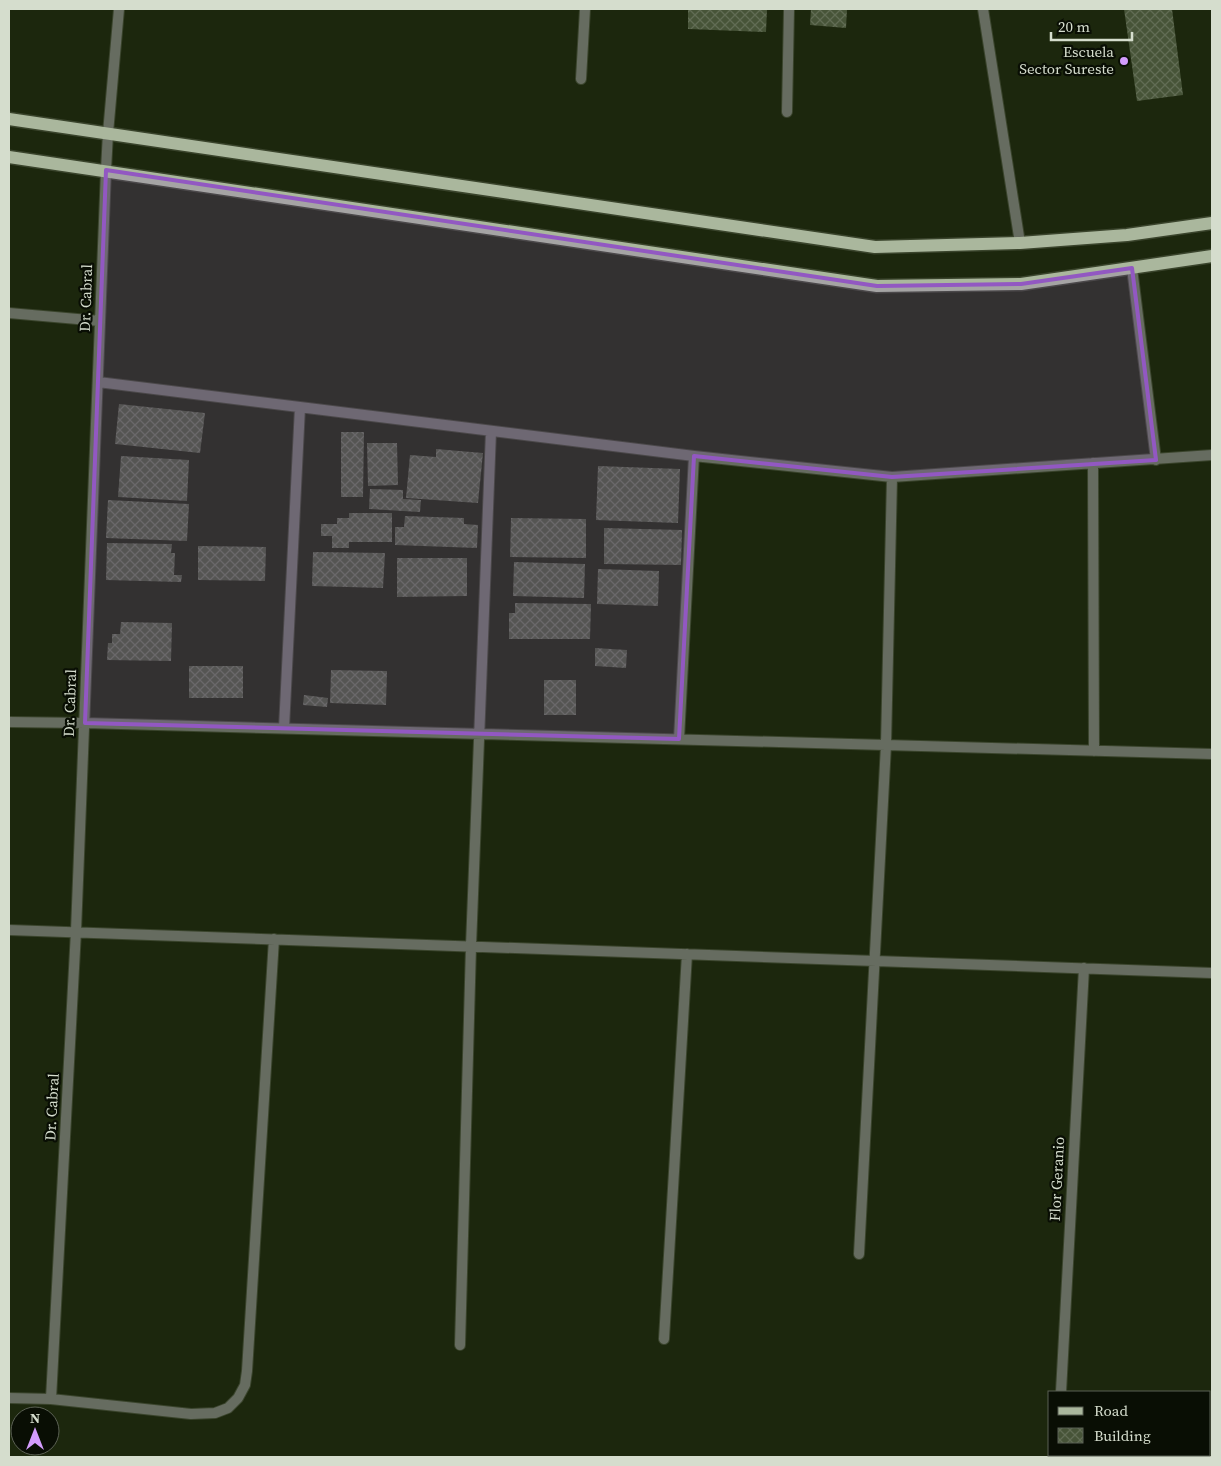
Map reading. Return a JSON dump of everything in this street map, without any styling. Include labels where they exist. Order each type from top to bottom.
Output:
[{"type":"main road","points":[[9,119],[875,247],[1020,243],[1127,235],[1212,223]]},
{"type":"main road","points":[[9,156],[877,286],[1021,284],[1212,256]]},
{"type":"street","name":"Dr. Cabral","points":[[51,1398],[76,931],[106,170],[119,9]]},
{"type":"street","points":[[581,79],[585,9]]},
{"type":"street","points":[[787,112],[789,9]]},
{"type":"street","points":[[983,9],[1020,243]]},
{"type":"street","points":[[1132,268],[1156,460]]},
{"type":"street","points":[[9,313],[100,321]]},
{"type":"street","points":[[98,382],[694,456],[892,477],[1212,455]]},
{"type":"street","points":[[284,728],[300,407]]},
{"type":"street","points":[[460,1344],[471,946],[491,431]]},
{"type":"street","points":[[679,739],[694,456]]},
{"type":"street","points":[[1094,463],[1094,751]]},
{"type":"street","points":[[859,1254],[886,745],[892,477]]},
{"type":"street","points":[[9,722],[1212,754]]},
{"type":"street","points":[[9,930],[1212,973]]},
{"type":"street","points":[[9,1398],[51,1398],[191,1414],[215,1413],[228,1408],[238,1398],[245,1385],[274,939]]},
{"type":"street","points":[[664,1339],[687,954]]},
{"type":"street","name":"Flor Geranio","points":[[1061,1391],[1084,968]]},
{"type":"highlighted area","points":[[106,170],[877,286],[1021,284],[1132,268],[1156,460],[892,477],[694,456],[679,739],[85,723]]},
{"type":"building","points":[[688,9],[767,9],[766,32],[688,29]]},
{"type":"building","points":[[811,9],[847,9],[846,28],[810,25]]},
{"type":"building","points":[[1124,9],[1172,9],[1183,95],[1137,101]]},
{"type":"building","points":[[119,404],[205,413],[200,453],[115,444]]},
{"type":"building","points":[[341,432],[364,432],[363,497],[341,497]]},
{"type":"building","points":[[367,443],[397,443],[398,485],[368,486]]},
{"type":"building","points":[[436,449],[483,453],[478,503],[406,498],[410,455],[436,457]]},
{"type":"building","points":[[121,456],[189,460],[187,501],[118,497]]},
{"type":"building","points":[[598,466],[680,469],[678,523],[596,520]]},
{"type":"building","points":[[370,489],[403,490],[403,499],[421,500],[420,512],[369,509]]},
{"type":"building","points":[[108,500],[189,504],[187,541],[106,538]]},
{"type":"building","points":[[349,513],[392,513],[392,542],[349,542],[349,548],[332,548],[332,536],[321,536],[321,524],[337,524],[337,518],[349,518]]},
{"type":"building","points":[[405,516],[464,518],[464,524],[478,525],[477,548],[395,545],[395,527],[404,527]]},
{"type":"building","points":[[511,518],[586,519],[586,558],[510,557]]},
{"type":"building","points":[[604,528],[682,530],[681,565],[604,564]]},
{"type":"building","points":[[107,543],[172,544],[171,553],[175,553],[174,575],[182,575],[181,582],[106,580]]},
{"type":"building","points":[[198,546],[266,547],[265,581],[198,580]]},
{"type":"building","points":[[313,552],[385,553],[383,588],[312,586]]},
{"type":"building","points":[[397,558],[467,558],[467,596],[397,597]]},
{"type":"building","points":[[514,562],[585,564],[584,598],[513,596]]},
{"type":"building","points":[[598,569],[659,571],[658,606],[597,604]]},
{"type":"building","points":[[515,603],[591,604],[590,639],[509,639],[509,613],[515,613]]},
{"type":"building","points":[[121,622],[172,623],[171,661],[107,660],[108,643],[112,643],[112,634],[120,634]]},
{"type":"building","points":[[595,648],[627,650],[626,668],[595,666]]},
{"type":"building","points":[[189,666],[243,666],[243,698],[189,698]]},
{"type":"building","points":[[331,670],[387,671],[386,705],[330,703]]},
{"type":"building","points":[[544,680],[576,680],[576,715],[544,715]]},
{"type":"building","points":[[304,695],[328,698],[327,707],[303,705]]},
{"type":"place","name":"Escuela Sector Sureste","points":[[1124,61]]}]
